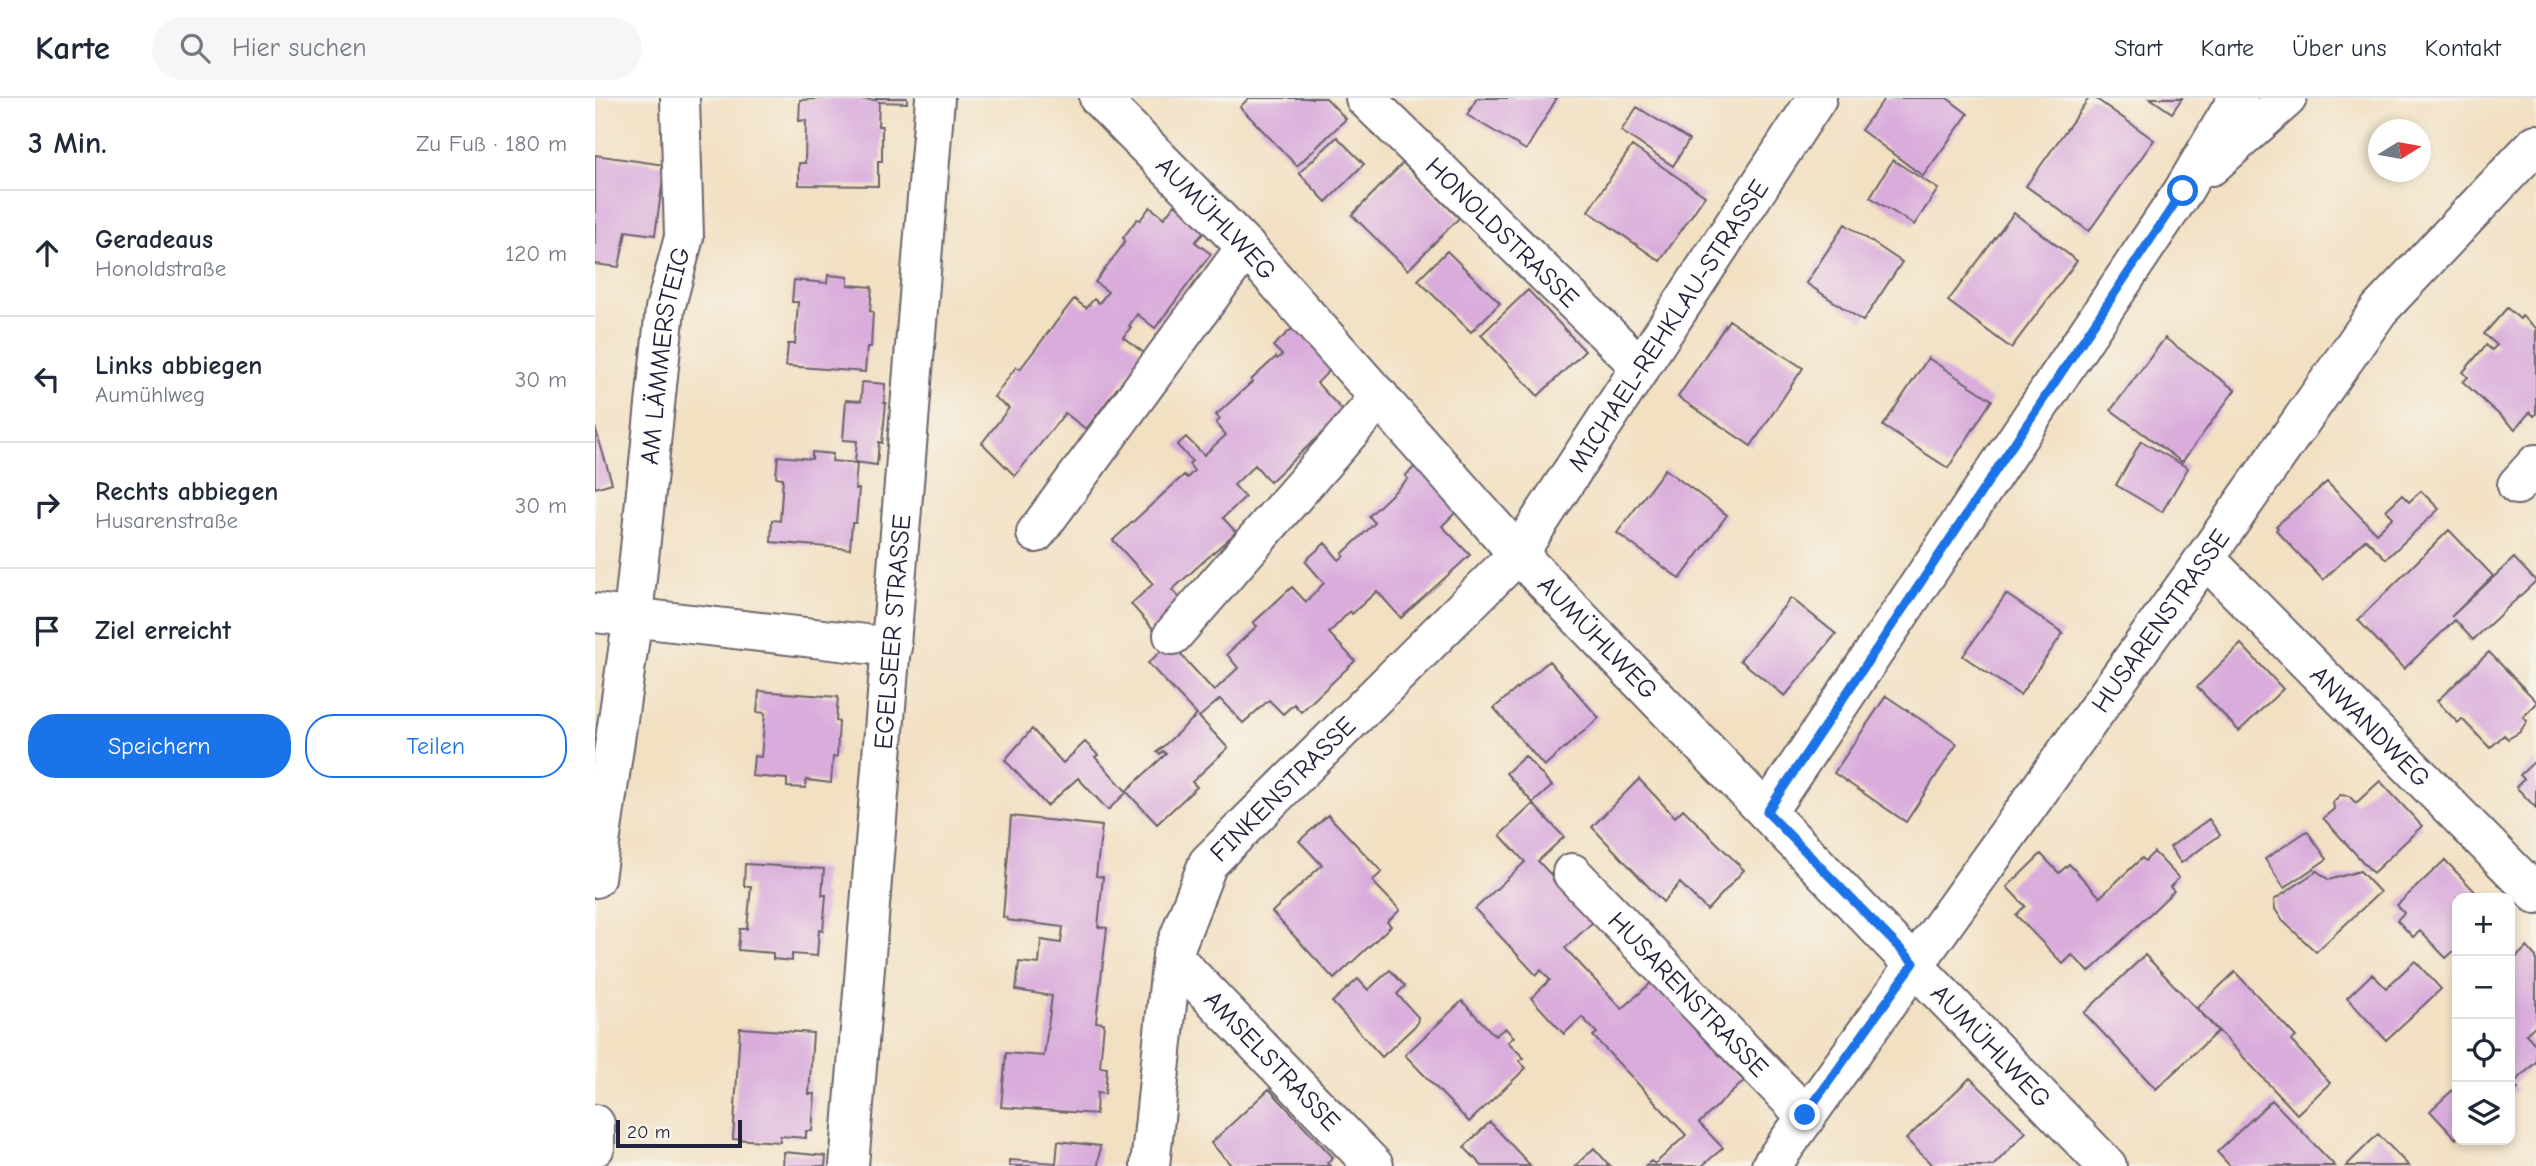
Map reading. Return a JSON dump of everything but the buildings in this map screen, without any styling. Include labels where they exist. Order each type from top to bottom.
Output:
[{"type":"street","name":"AM LÄMMERSTEIG","points":[[595,878],[633,616],[665,309],[684,237],[680,98]]},
{"type":"street","name":"EGELSEER STRASSE","points":[[849,1166],[935,98]]},
{"type":"street","name":"AUMÜHLWEG","points":[[1099,98],[1246,247],[1518,554],[2107,1166]]},
{"type":"street","name":"HONOLDSTRASSE","points":[[1365,98],[1402,113],[1641,367]]},
{"type":"street","name":"MICHAEL-REHKLAU-STRASSE","points":[[1518,554],[1817,98]]},
{"type":"street","points":[[1767,812],[2183,191],[2238,98]]},
{"type":"street","points":[[2183,191],[2287,98]]},
{"type":"street","name":"HUSARENSTRASSE","points":[[1771,1166],[2379,310],[2536,144]]},
{"type":"street","points":[[1037,533],[1246,247]]},
{"type":"street","points":[[1173,635],[1380,397]]},
{"type":"street","name":"FINKENSTRASSE","points":[[1150,1166],[1172,956],[1208,863],[1518,554]]},
{"type":"street","name":"ANWANDWEG","points":[[2205,558],[2536,894]]},
{"type":"street","points":[[595,613],[892,647]]},
{"type":"street","name":"HUSARENSTRASSE","points":[[1571,873],[1805,1115]]},
{"type":"street","name":"AMSELSTRASSE","points":[[1172,956],[1374,1166]]},
{"type":"street","points":[[595,1124],[595,1147]]},
{"type":"route","points":[[1805,1115],[1914,963],[1767,812],[2183,191]]}]
